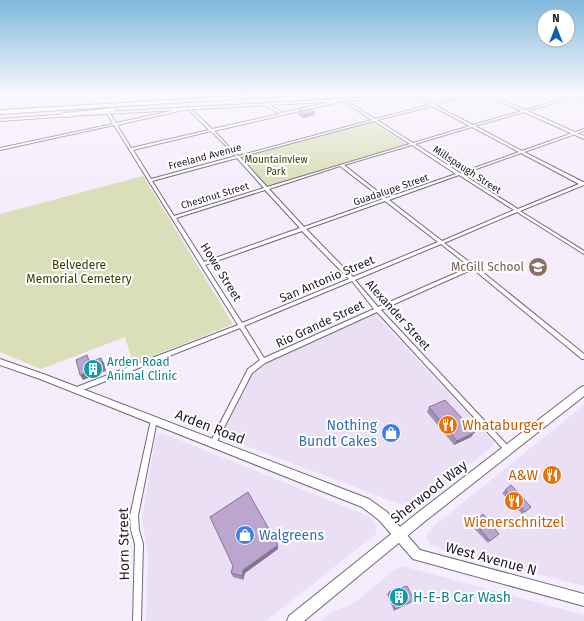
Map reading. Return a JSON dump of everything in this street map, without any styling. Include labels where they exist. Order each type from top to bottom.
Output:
[{"type":"main road","points":[[552,123],[584,138]]},
{"type":"main road","name":"Arden Road","points":[[0,362],[154,420],[365,503],[383,516],[399,535]]},
{"type":"main road","name":"Sherwood Way","points":[[294,621],[399,535],[584,390]]},
{"type":"main road","name":"West Avenue N","points":[[399,535],[417,555],[584,600]]},
{"type":"street","points":[[0,149],[119,123]]},
{"type":"street","name":"Alexander Street","points":[[204,123],[237,156],[303,229],[353,280],[377,309],[507,449]]},
{"type":"street","points":[[132,149],[239,123]]},
{"type":"street","name":"Freeland Avenue","points":[[151,180],[363,123]]},
{"type":"street","name":"Millspaugh Street","points":[[379,123],[584,253]]},
{"type":"street","points":[[467,123],[583,184]]},
{"type":"street","name":"Chestnut Street","points":[[174,217],[483,123]]},
{"type":"street","name":"Howe Street","points":[[114,124],[132,149],[263,361]]},
{"type":"street","name":"Guadalupe Street","points":[[203,264],[584,130]]},
{"type":"street","points":[[342,165],[473,267],[584,357]]},
{"type":"street","name":"San Antonio Street","points":[[76,390],[353,280],[515,210],[583,184]]},
{"type":"street","name":"Rio Grande Street","points":[[263,361],[473,267]]},
{"type":"street","points":[[213,443],[250,371],[263,361]]},
{"type":"street","name":"Horn Street","points":[[137,621],[139,544],[135,530],[134,516],[154,420]]},
{"type":"shaded area","points":[[374,313],[493,442],[493,446],[425,498],[416,503],[400,504],[212,433],[248,370]]},
{"type":"shaded area","points":[[584,405],[584,586],[447,551],[429,544],[426,536],[434,526]]},
{"type":"shaded area","points":[[162,433],[368,516],[375,522],[377,527],[376,534],[266,621],[146,621],[148,555],[142,519],[155,440],[157,435]]},
{"type":"shaded area","points":[[402,566],[584,615],[584,621],[321,621],[334,611],[354,603],[394,570]]},
{"type":"green space","name":"Mountainview Park","points":[[368,123],[374,123],[408,145],[268,187],[239,157]]},
{"type":"green space","name":"Belvedere Memorial Cemetery","points":[[143,176],[233,324],[133,364],[125,337],[41,369],[0,352],[0,214]]},
{"type":"building","points":[[87,355],[89,362],[101,358],[103,366],[80,375],[76,360]]},
{"type":"building","name":"Whataburger","points":[[445,400],[475,432],[457,441],[429,407]]},
{"type":"building","points":[[511,485],[531,507],[525,512],[505,490]]},
{"type":"building","name":"Walgreens","points":[[248,492],[278,545],[243,570],[242,576],[231,573],[233,566],[210,517]]},
{"type":"building","points":[[483,514],[499,534],[490,541],[474,522]]},
{"type":"building","name":"H-E-B Car Wash","points":[[407,586],[414,600],[395,609],[389,592]]},
{"type":"place","name":"McGill School","points":[[538,267]]},
{"type":"place","name":"Arden Road Animal Clinic","points":[[93,369]]},
{"type":"place","name":"Whataburger","points":[[448,425]]},
{"type":"place","name":"Nothing Bundt Cakes","points":[[391,433]]},
{"type":"place","name":"A&W","points":[[552,475]]},
{"type":"place","name":"Wienerschnitzel","points":[[514,501]]},
{"type":"place","name":"Walgreens","points":[[245,535]]},
{"type":"place","name":"H-E-B Car Wash","points":[[399,597]]}]
